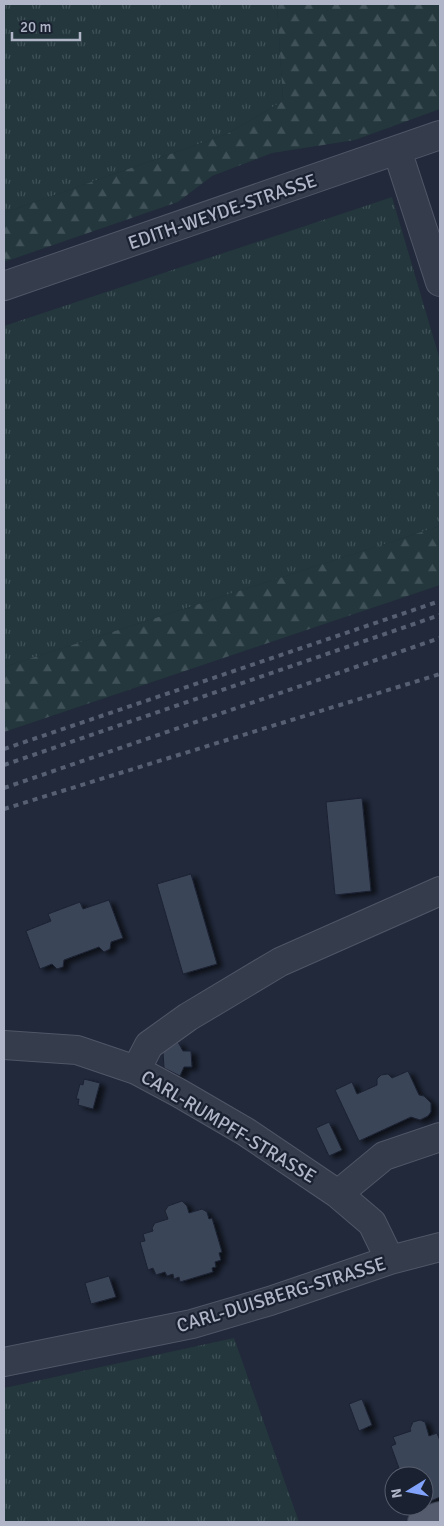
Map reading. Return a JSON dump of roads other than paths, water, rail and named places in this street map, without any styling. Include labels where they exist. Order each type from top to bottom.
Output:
[{"type":"main road","points":[[422,1522],[440,1516]]},
{"type":"street","name":"EDITH-WEYDE-STRASSE","points":[[4,286],[440,135]]},
{"type":"street","points":[[397,150],[440,282]]},
{"type":"street","points":[[136,1070],[149,1045],[188,1017],[280,962],[440,891]]},
{"type":"street","name":"CARL-RUMPFF-STRASSE","points":[[4,1044],[77,1050],[136,1070],[246,1132],[338,1194],[372,1223],[390,1260]]},
{"type":"street","points":[[338,1194],[384,1156],[440,1137]]},
{"type":"street","name":"CARL-DUISBERG-STRASSE","points":[[4,1362],[192,1324],[270,1301],[390,1260],[440,1246]]},
{"type":"railway","points":[[4,749],[440,601]]},
{"type":"railway","points":[[4,765],[440,615]]},
{"type":"railway","points":[[4,788],[440,638]]},
{"type":"railway","points":[[4,809],[440,674]]}]
